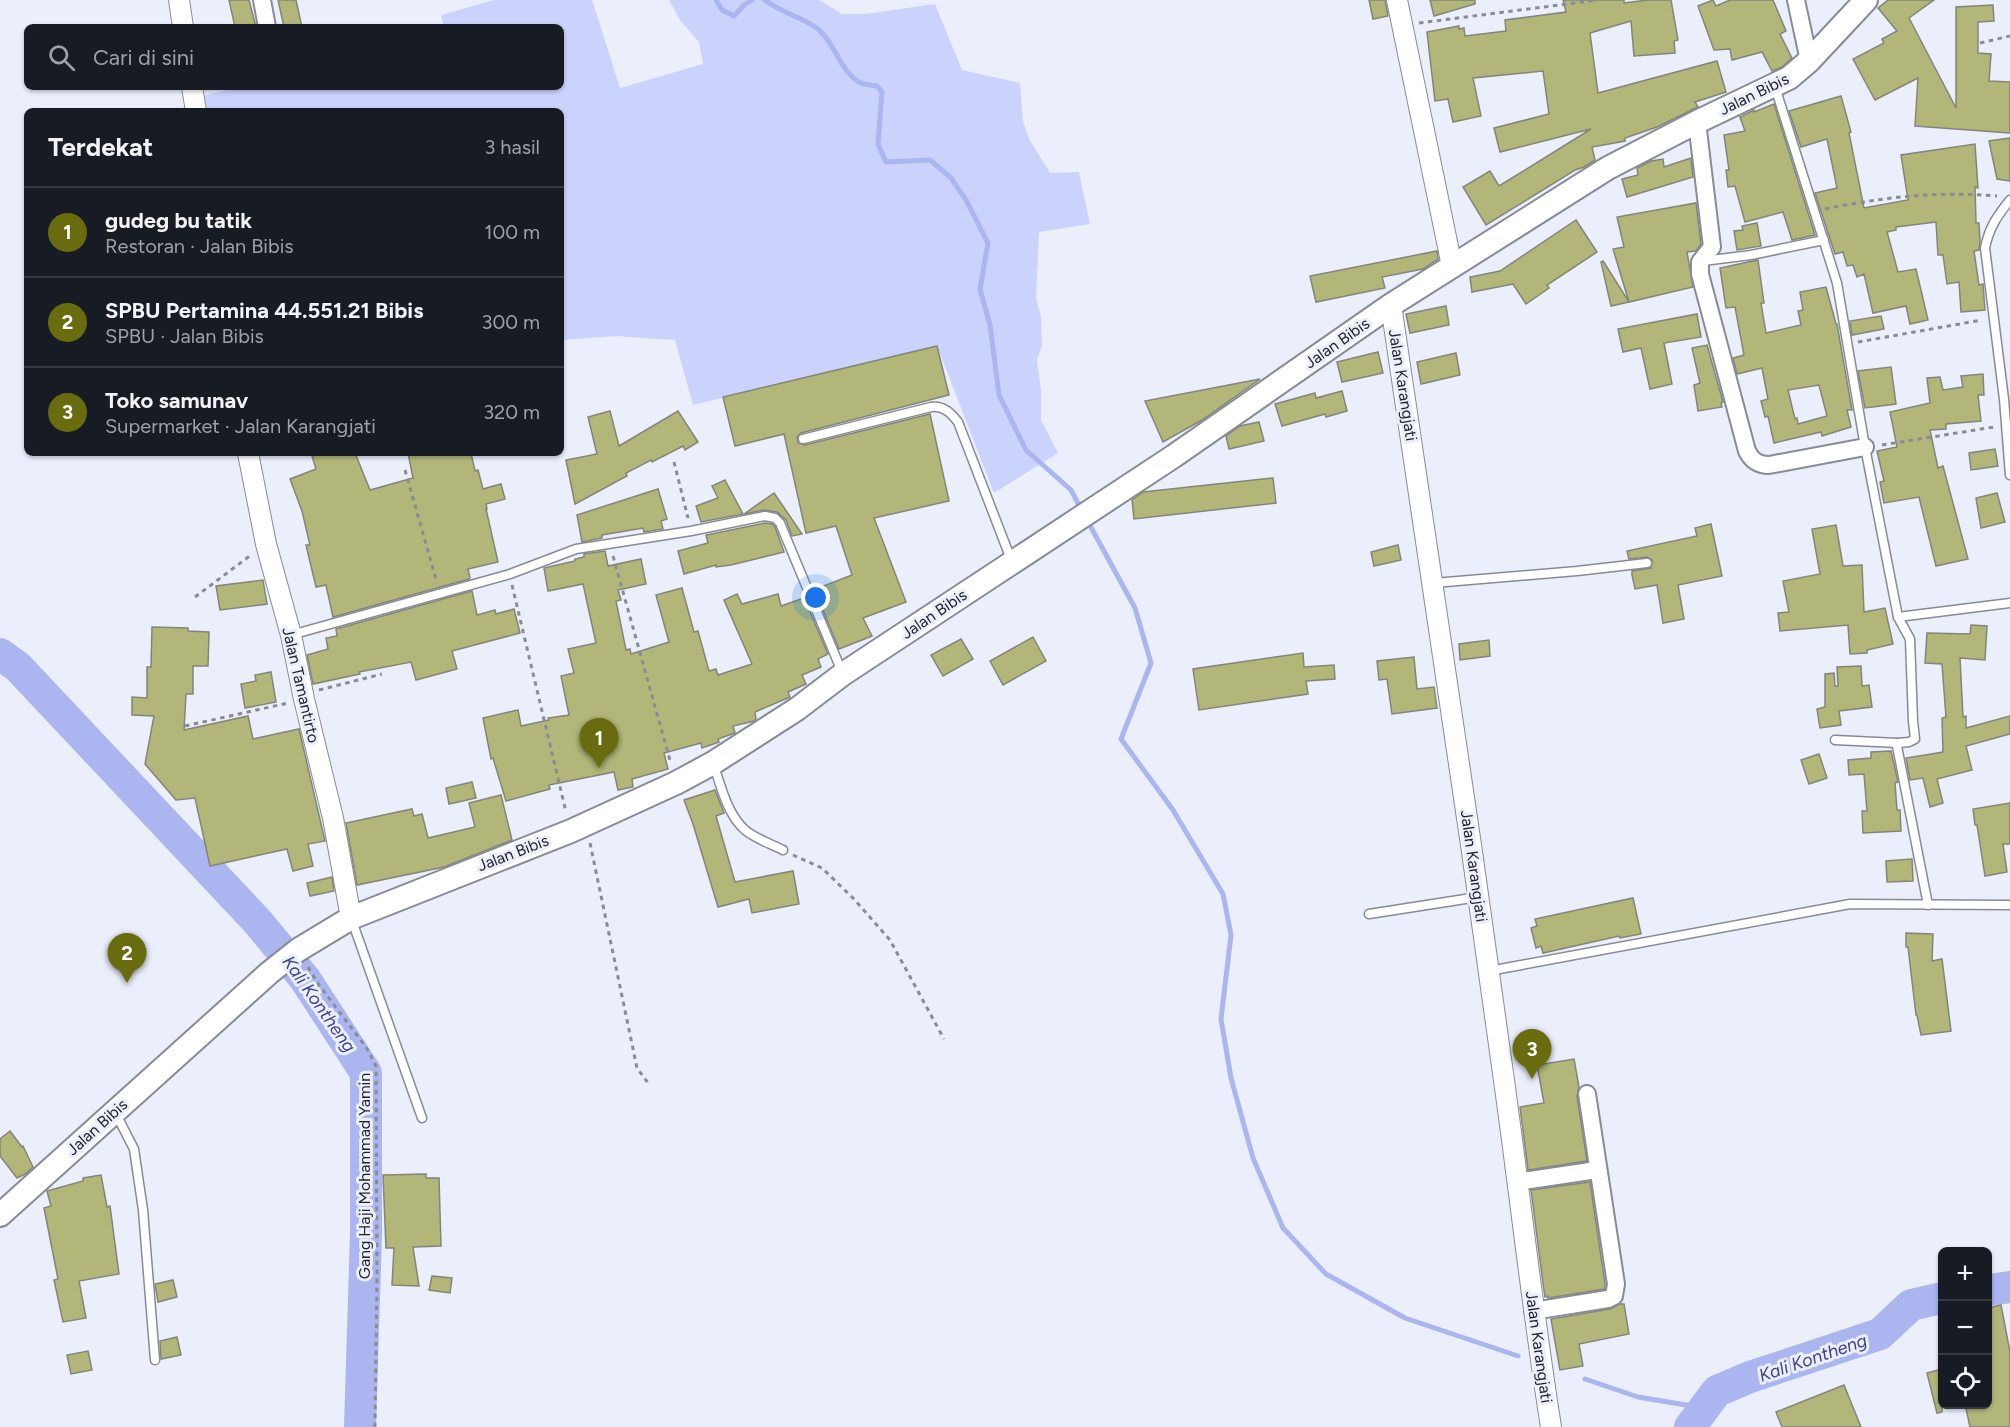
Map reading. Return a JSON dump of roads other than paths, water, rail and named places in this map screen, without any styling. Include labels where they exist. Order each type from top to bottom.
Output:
[{"type":"main road","name":"Jalan Bibis","points":[[0,1215],[296,951],[351,918],[578,827],[676,783],[712,763],[797,709],[843,674],[1101,502],[1174,456],[1391,305],[1452,266],[1608,168],[1790,78],[1866,0]]},
{"type":"street","points":[[179,0],[183,24]]},
{"type":"street","points":[[262,0],[266,24]]},
{"type":"street","points":[[1397,0],[1452,266]]},
{"type":"street","points":[[1796,0],[1809,61]]},
{"type":"street","points":[[192,90],[196,108]]},
{"type":"street","points":[[1697,122],[1712,247],[1700,262],[1700,274],[1747,451],[1757,464],[1769,465],[1865,447]]},
{"type":"street","name":"Jalan Karangjati","points":[[1391,305],[1479,897],[1533,1311],[1551,1427]]},
{"type":"street","name":"Jalan Tamantirto","points":[[249,456],[266,544],[291,635],[303,697],[335,828],[351,918]]},
{"type":"street","points":[[1533,1311],[1608,1299],[1614,1296],[1616,1284],[1587,1094]]},
{"type":"street","points":[[1517,1180],[1597,1170]]},
{"type":"lane","points":[[1775,87],[1837,283],[1865,447],[1898,617],[1910,639],[1915,739],[1898,743],[1835,740]]},
{"type":"lane","points":[[2010,200],[1989,230],[1985,248],[2004,399],[2010,475]]},
{"type":"lane","points":[[1700,262],[1751,255],[1824,240]]},
{"type":"lane","points":[[803,439],[931,407],[937,406],[948,411],[958,422],[1012,562]]},
{"type":"lane","points":[[291,635],[510,574],[576,549],[691,531],[765,516],[775,518],[780,523],[843,674]]},
{"type":"lane","points":[[1434,583],[1647,563]]},
{"type":"lane","points":[[1898,617],[2010,603]]},
{"type":"lane","points":[[1898,743],[1928,905]]},
{"type":"lane","points":[[712,763],[729,808],[737,822],[747,832],[783,850]]},
{"type":"lane","points":[[1369,914],[1479,897]]},
{"type":"lane","points":[[1489,971],[1850,904],[2010,905]]},
{"type":"lane","points":[[351,918],[422,1119]]},
{"type":"lane","points":[[115,1111],[134,1149],[143,1210],[154,1360]]},
{"type":"waterway","points":[[716,0],[722,10],[734,16],[752,0]]},
{"type":"waterway","points":[[765,0],[819,30],[852,77],[861,83],[877,86],[882,92],[878,144],[886,162],[930,160],[951,178],[966,200],[988,243],[980,289],[990,325],[999,395],[1026,450],[1071,490],[1081,509]]},
{"type":"waterway","points":[[1087,520],[1135,608],[1151,663],[1121,739],[1173,810],[1223,894],[1231,935],[1221,1019],[1231,1078],[1253,1158],[1283,1228],[1326,1274],[1405,1318],[1518,1356]]},
{"type":"waterway","name":"Kali Kontheng","points":[[0,654],[18,667],[257,921],[305,979],[366,1073],[366,1234],[360,1427]]},
{"type":"waterway","name":"Kali Kontheng","points":[[1992,1289],[2010,1287]]},
{"type":"waterway","name":"Kali Kontheng","points":[[1690,1427],[1717,1391],[1750,1377],[1880,1334],[1911,1305],[1938,1299]]},
{"type":"waterway","points":[[1585,1379],[1638,1397],[1704,1408]]},
{"type":"place","name":"gudeg bu tatik","points":[[599,768]]},
{"type":"place","name":"SPBU Pertamina 44.551.21 Bibis","points":[[127,983]]},
{"type":"place","name":"Toko samunav","points":[[1532,1079]]}]
